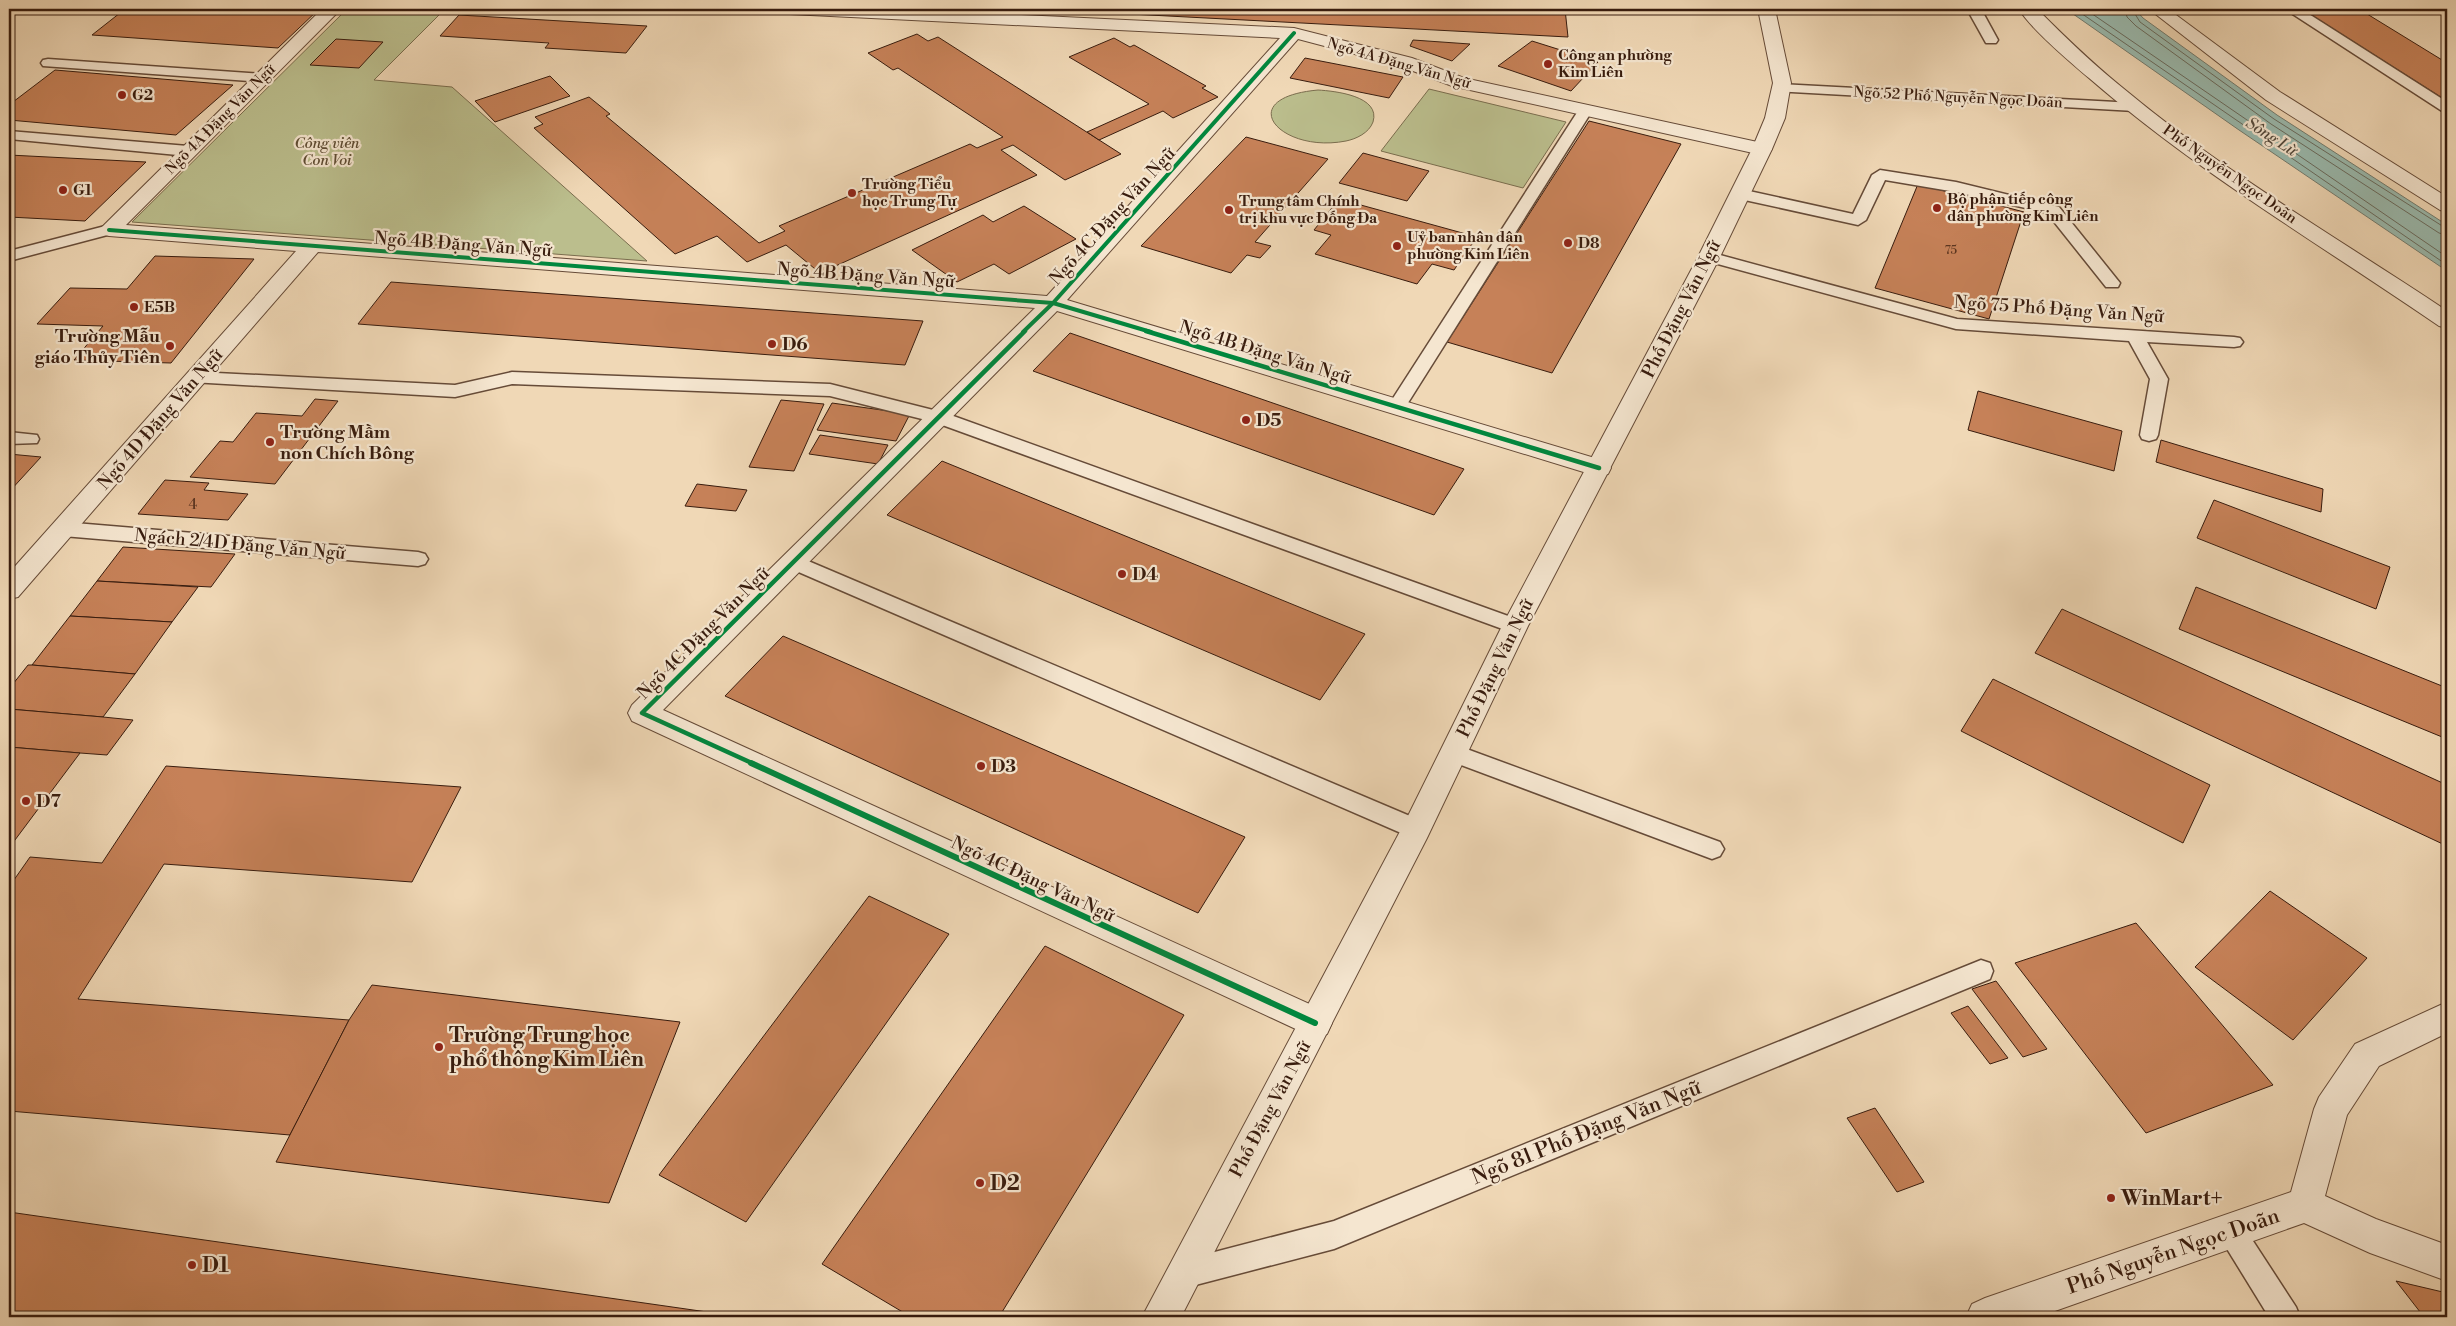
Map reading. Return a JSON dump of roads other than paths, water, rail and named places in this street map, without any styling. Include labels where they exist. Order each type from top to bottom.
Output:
[{"type":"street","name":"Ngõ 4A Đặng Văn Ngữ","points":[[109,230],[332,9]]},
{"type":"street","name":"Ngõ 4A Đặng Văn Ngữ","points":[[790,9],[1294,33],[1406,62],[1459,82],[1762,149]]},
{"type":"street","name":"Phố Đặng Văn Ngữ","points":[[1162,1317],[1416,829],[1515,626],[1709,257],[1762,149],[1775,118],[1782,82],[1766,9]]},
{"type":"street","name":"Phố Nguyễn Ngọc Doãn","points":[[2028,9],[2068,50],[2135,107],[2216,168],[2373,269],[2447,321]]},
{"type":"street","points":[[2157,9],[2273,96],[2447,206]]},
{"type":"street","name":"Ngõ 4C Đặng Văn Ngữ","points":[[1294,33],[1053,304],[642,713],[1315,1023]]},
{"type":"street","name":"Ngõ 4B Đặng Văn Ngữ","points":[[109,230],[1053,304],[1599,468]]},
{"type":"street","name":"Ngõ 4D Đặng Văn Ngữ","points":[[9,590],[312,246]]},
{"type":"street","points":[[2447,1017],[2367,1055],[2331,1109],[2305,1205],[2370,1236],[2447,1263]]},
{"type":"street","name":"Phố Nguyễn Ngọc Doãn","points":[[1985,1317],[2305,1205]]},
{"type":"lane","points":[[1974,9],[1991,40]]},
{"type":"lane","points":[[2292,9],[2447,108]]},
{"type":"lane","points":[[48,63],[262,78]]},
{"type":"lane","name":"Ngõ 52 Phố Nguyễn Ngọc Doãn","points":[[1780,88],[2135,107]]},
{"type":"lane","points":[[1397,406],[1585,110]]},
{"type":"lane","points":[[9,135],[188,151]]},
{"type":"lane","points":[[1740,194],[1858,220],[1880,175],[1956,187],[2053,210],[2112,283]]},
{"type":"lane","points":[[9,256],[109,230]]},
{"type":"lane","name":"Ngõ 75 Phố Đặng Văn Ngữ","points":[[1709,257],[1956,324],[2234,342]]},
{"type":"lane","points":[[2135,336],[2159,379],[2148,434]]},
{"type":"lane","points":[[197,378],[456,391],[512,378],[830,390],[939,417],[1515,626]]},
{"type":"lane","points":[[9,438],[30,439]]},
{"type":"lane","name":"Ngách 2/4D Đặng Văn Ngữ","points":[[63,529],[418,559]]},
{"type":"lane","points":[[794,562],[1416,829]]},
{"type":"lane","points":[[1453,753],[1712,849]]},
{"type":"lane","name":"Ngõ 81 Phố Đặng Văn Ngữ","points":[[1184,1274],[1334,1235],[1981,971]]},
{"type":"lane","points":[[2230,1231],[2286,1317]]},
{"type":"water","name":"Sông Lừ","points":[[2066,9],[2135,9],[2143,18],[2277,115],[2447,225],[2447,271],[2239,130]]},
{"type":"place","name":"Công an phường Kim Liên","points":[[1548,64]]},
{"type":"place","name":"G2","points":[[122,95]]},
{"type":"place","name":"G1","points":[[63,190]]},
{"type":"place","name":"Trường Tiểu học Trung Tự","points":[[852,193]]},
{"type":"place","name":"Bộ phận tiếp công dân phường Kim Liên","points":[[1937,208]]},
{"type":"place","name":"Trung tâm Chính trị khu vực Đống Đa","points":[[1229,210]]},
{"type":"place","name":"D8","points":[[1568,243]]},
{"type":"place","name":"Uỷ ban nhân dân phường Kim Liên","points":[[1397,246]]},
{"type":"place","name":"E5B","points":[[134,307]]},
{"type":"place","name":"D6","points":[[772,344]]},
{"type":"place","name":"Trường Mẫu giáo Thủy Tiên","points":[[170,346]]},
{"type":"place","name":"D5","points":[[1246,420]]},
{"type":"place","name":"Trường Mầm non Chích Bông","points":[[270,442]]},
{"type":"place","name":"D4","points":[[1122,574]]},
{"type":"place","name":"D3","points":[[981,766]]},
{"type":"place","name":"D7","points":[[26,801]]},
{"type":"place","name":"Trường Trung học phổ thông Kim Liên","points":[[439,1047]]},
{"type":"place","name":"D2","points":[[980,1183]]},
{"type":"place","name":"WinMart+","points":[[2111,1198]]},
{"type":"place","name":"D1","points":[[192,1265]]},
{"type":"park label","name":"Công viên Con Voi","points":[[327,152]]}]
